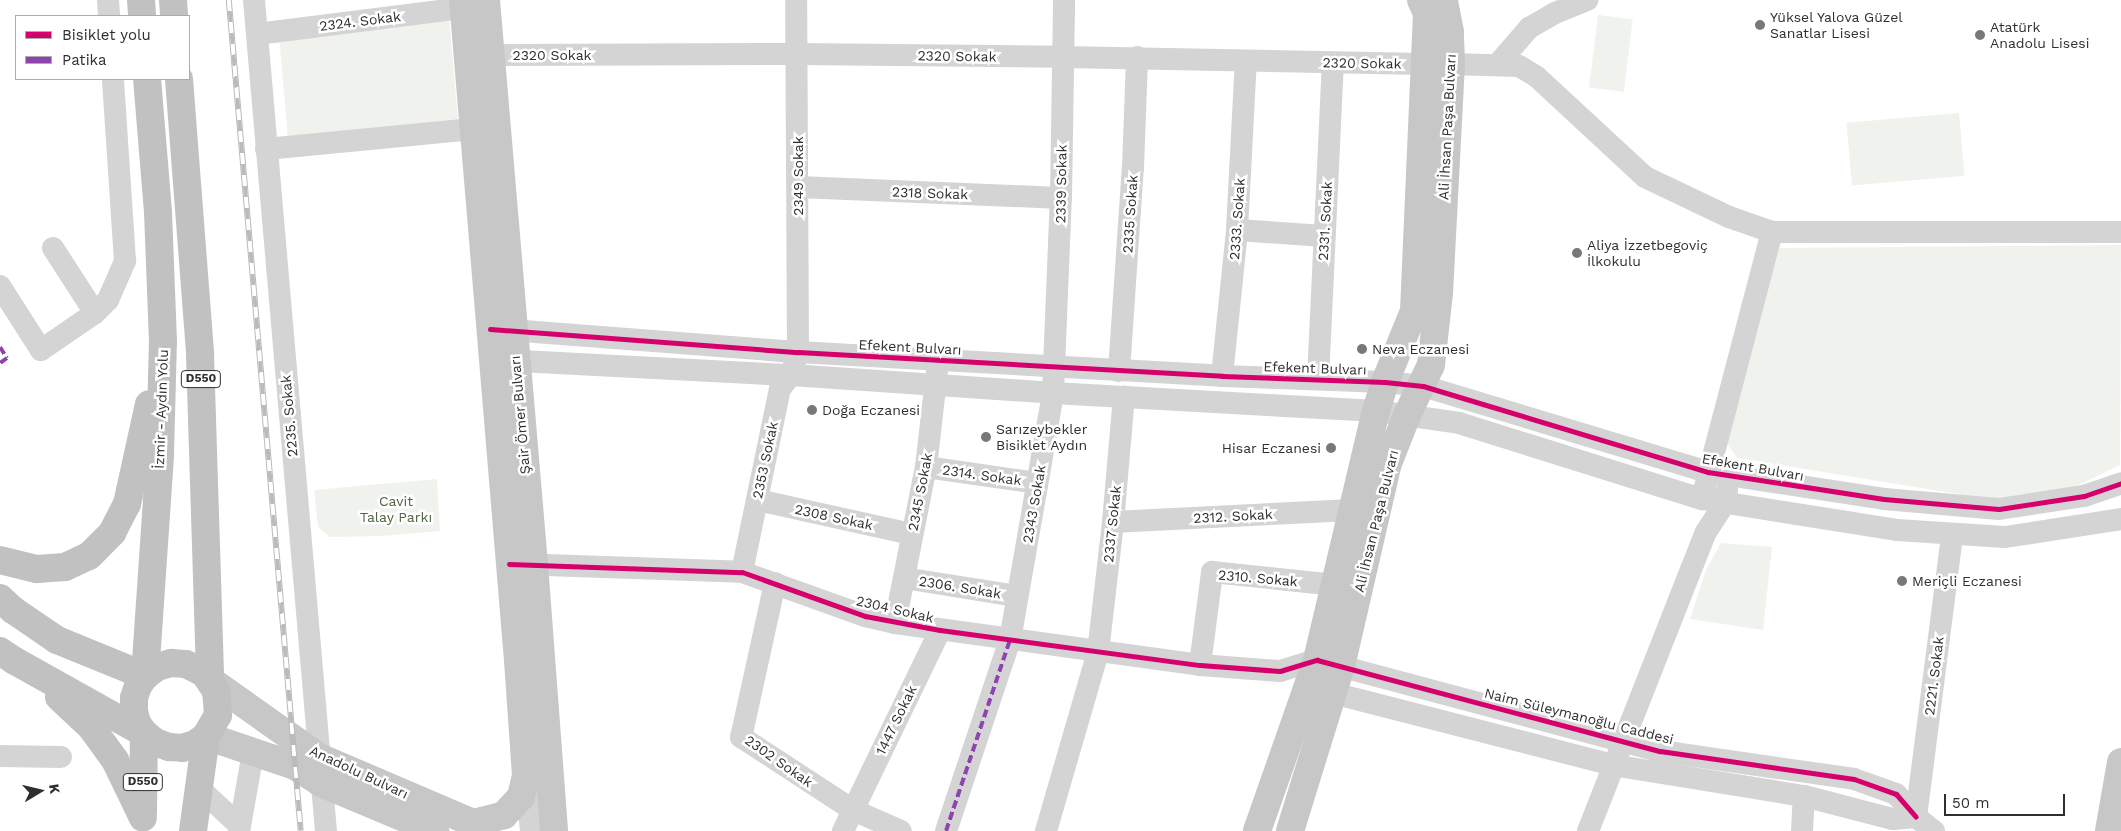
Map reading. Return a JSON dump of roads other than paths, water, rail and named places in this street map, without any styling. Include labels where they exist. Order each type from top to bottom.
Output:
[{"type":"highway","points":[[141,0],[142,15]]},
{"type":"highway","points":[[173,0],[174,15]]},
{"type":"highway","name":"İzmir - Aydın Yolu","points":[[144,733],[137,723],[134,698],[138,686],[145,676],[160,454],[163,342],[158,212],[147,80]]},
{"type":"highway","name":"D550","points":[[179,80],[200,355],[210,680],[218,697],[218,715],[206,736],[194,831]]},
{"type":"highway","points":[[0,560],[37,569],[65,567],[89,556],[112,533],[127,504],[163,342]]},
{"type":"highway","points":[[0,598],[12,610],[57,640],[145,676],[157,667],[172,663],[196,667],[210,680]]},
{"type":"highway","points":[[8,656],[144,733],[155,742],[169,747],[182,748],[195,744],[206,736]]},
{"type":"highway","points":[[8,656],[61,699],[91,727],[115,760],[143,825]]},
{"type":"highway","name":"D550","points":[[143,825],[144,733]]},
{"type":"main road","name":"Ali İhsan Paşa Bulvarı","points":[[1293,830],[1321,690],[1329,663],[1388,466],[1407,415],[1431,365],[1439,293],[1438,64],[1427,13],[1421,0]]},
{"type":"main road","name":"Ali İhsan Paşa Bulvarı","points":[[1329,663],[1335,585],[1352,510],[1385,382],[1414,311],[1421,106],[1450,32],[1444,0]]},
{"type":"main road","name":"Şair Ömer Bulvarı","points":[[471,2],[490,56],[503,360],[521,564],[554,831]]},
{"type":"main road","name":"Şair Ömer Bulvarı","points":[[471,2],[473,129],[502,330]]},
{"type":"main road","name":"Şair Ömer Bulvarı","points":[[521,564],[526,775]]},
{"type":"main road","name":"Anadolu Bulvarı","points":[[210,680],[320,770],[435,831]]},
{"type":"main road","points":[[1259,824],[1321,690]]},
{"type":"main road","name":"Anadolu Bulvarı","points":[[206,736],[295,766],[320,770],[483,827]]},
{"type":"main road","points":[[2109,831],[2121,762]]},
{"type":"main road","points":[[483,827],[504,815],[521,797],[526,775]]},
{"type":"street","points":[[108,0],[109,15]]},
{"type":"street","name":"2235. Sokak","points":[[254,0],[326,831]]},
{"type":"street","name":"2349 Sokak","points":[[796,0],[798,352]]},
{"type":"street","name":"2339 Sokak","points":[[1054,367],[1061,198],[1064,0]]},
{"type":"street","points":[[1498,64],[1529,28],[1555,13],[1588,0]]},
{"type":"street","name":"2324. Sokak","points":[[257,34],[471,2]]},
{"type":"street","name":"2320 Sokak","points":[[490,56],[797,54],[1137,58],[1333,63],[1498,64],[1519,66],[1538,77],[1645,178],[1720,213],[1772,232]]},
{"type":"street","name":"2335 Sokak","points":[[1119,371],[1133,168],[1137,58]]},
{"type":"street","name":"2333. Sokak","points":[[1222,376],[1237,230],[1246,61]]},
{"type":"street","name":"2331. Sokak","points":[[1318,379],[1333,63]]},
{"type":"street","points":[[0,286],[42,350],[95,313],[108,300],[125,261],[113,80]]},
{"type":"street","points":[[266,149],[473,129]]},
{"type":"street","name":"2318 Sokak","points":[[798,187],[1061,198]]},
{"type":"street","points":[[1237,230],[1324,236]]},
{"type":"street","points":[[1706,532],[1702,499],[1772,232],[2121,232]]},
{"type":"street","points":[[53,248],[95,313]]},
{"type":"street","name":"Efekent Bulvarı","points":[[502,330],[798,352],[1119,371],[1385,382],[1422,386],[1708,472],[1884,499],[1999,509],[2084,496],[2121,483]]},
{"type":"street","name":"2353 Sokak","points":[[742,572],[780,389],[791,375],[798,352]]},
{"type":"street","points":[[503,360],[791,375],[1053,393],[1376,411],[1459,423],[1702,499],[1897,530],[1952,536],[2005,537],[2121,519]]},
{"type":"street","name":"2345 Sokak","points":[[895,623],[926,467],[938,360]]},
{"type":"street","name":"2343 Sokak","points":[[946,831],[1010,640],[1053,393],[1054,367]]},
{"type":"street","name":"2337 Sokak","points":[[1046,831],[1098,652],[1113,522],[1124,396]]},
{"type":"street","name":"2314. Sokak","points":[[926,467],[1038,483]]},
{"type":"street","points":[[1588,831],[1612,765],[1624,740],[1706,532],[1724,503],[1730,476]]},
{"type":"street","name":"2308 Sokak","points":[[757,500],[912,534]]},
{"type":"street","name":"2312. Sokak","points":[[1113,522],[1352,510]]},
{"type":"street","name":"2221. Sokak","points":[[1916,817],[1952,536]]},
{"type":"street","name":"2304 Sokak","points":[[521,564],[742,572],[865,616],[895,623],[1200,666],[1280,671]]},
{"type":"street","name":"2310. Sokak","points":[[1200,666],[1212,572],[1335,585]]},
{"type":"street","name":"2306. Sokak","points":[[904,578],[1017,596]]},
{"type":"street","name":"2302 Sokak","points":[[774,583],[741,737],[852,810],[901,831]]},
{"type":"street","name":"1447 Sokak","points":[[843,831],[940,630]]},
{"type":"street","points":[[1280,671],[1329,663]]},
{"type":"street","name":"Naim Süleymanoğlu Caddesi","points":[[1329,663],[1660,751],[1854,779],[1896,794],[1916,817],[1934,831]]},
{"type":"street","points":[[1280,671],[1321,690],[1612,765],[1804,796],[1894,819],[1916,817]]},
{"type":"street","points":[[240,828],[254,752]]},
{"type":"street","points":[[0,756],[61,756]]},
{"type":"street","name":"Şair Ömer Bulvarı","points":[[526,775],[531,831]]},
{"type":"street","points":[[199,788],[240,828]]},
{"type":"street","points":[[1802,831],[1804,796]]},
{"type":"street","points":[[1259,824],[1293,830]]},
{"type":"railway","points":[[229,0],[301,831]]},
{"type":"place","name":"Yüksel Yalova Güzel Sanatlar Lisesi","points":[[1760,25]]},
{"type":"place","name":"Atatürk Anadolu Lisesi","points":[[1980,35]]},
{"type":"place","name":"Aliya İzzetbegoviç İlkokulu","points":[[1577,253]]},
{"type":"place","name":"Neva Eczanesi","points":[[1362,349]]},
{"type":"place","name":"Doğa Eczanesi","points":[[812,410]]},
{"type":"place","name":"Sarızeybekler Bisiklet Aydın","points":[[986,437]]},
{"type":"place","name":"Hisar Eczanesi","points":[[1331,448]]},
{"type":"place","name":"Meriçli Eczanesi","points":[[1902,581]]},
{"type":"park label","name":"Cavit Talay Parkı","points":[[396,510]]}]
